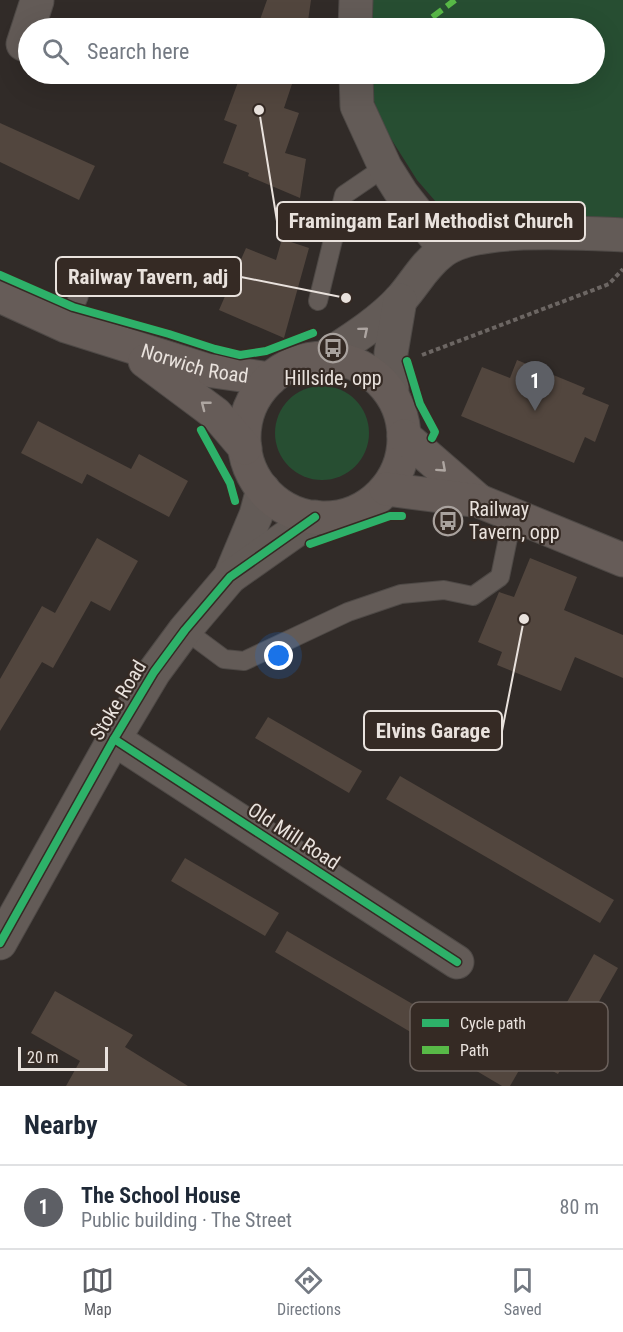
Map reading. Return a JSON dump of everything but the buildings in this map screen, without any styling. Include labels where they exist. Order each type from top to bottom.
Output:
[{"type":"main road","name":"Norwich Road","points":[[0,296],[66,326],[206,370],[270,379]]},
{"type":"main road","name":"Norwich Road","points":[[122,344],[216,414],[245,448]]},
{"type":"main road","points":[[325,357],[352,362],[392,393],[402,417],[404,436],[401,461],[386,489],[374,501],[356,511],[330,517],[315,517],[286,507],[263,489],[254,475],[245,448],[247,417],[254,400],[270,379],[295,363],[325,357]]},
{"type":"main road","points":[[404,436],[479,501]]},
{"type":"main road","points":[[386,489],[479,501],[623,560]]},
{"type":"street","points":[[355,18],[356,0]]},
{"type":"street","points":[[29,18],[37,1]]},
{"type":"street","points":[[356,84],[357,106],[384,167],[445,249]]},
{"type":"street","points":[[325,357],[357,337],[400,300],[423,269],[445,249],[476,238],[509,234],[623,235]]},
{"type":"street","points":[[392,393],[391,353],[400,300]]},
{"type":"street","name":"Stoke Road","points":[[230,577],[256,515],[263,489]]},
{"type":"street","name":"Stoke Road","points":[[0,943],[114,739],[154,672],[185,630],[230,577],[315,517]]},
{"type":"street","name":"Old Mill Road","points":[[114,739],[456,962]]},
{"type":"lane","points":[[318,301],[344,195],[384,167]]},
{"type":"lane","points":[[66,326],[79,296]]},
{"type":"lane","points":[[185,630],[224,659],[244,661],[348,612],[401,594],[444,590],[473,596],[500,577],[513,514]]},
{"type":"path","points":[[416,358],[609,284],[623,269]]},
{"type":"green space","points":[[370,0],[623,0],[623,228],[462,232],[417,180],[383,126],[368,84],[605,84],[605,18],[369,18]]},
{"type":"green space","points":[[322,386],[340,390],[355,400],[365,415],[369,433],[365,451],[355,466],[340,476],[322,480],[304,476],[289,466],[279,451],[275,433],[279,415],[289,400],[304,390]]},
{"type":"marked path","points":[[431,18],[455,0]]},
{"type":"cycle path","points":[[0,275],[73,307],[240,355],[266,351],[313,333]]},
{"type":"cycle path","points":[[407,361],[420,404],[435,432],[432,438]]},
{"type":"cycle path","points":[[201,430],[230,483],[235,501]]},
{"type":"cycle path","points":[[310,544],[390,516],[402,516]]},
{"type":"cycle path","points":[[0,943],[114,739],[154,672],[185,630],[230,577],[315,517]]},
{"type":"cycle path","points":[[114,739],[457,962]]},
{"type":"place","name":"Framingam Earl Methodist Church","points":[[259,110]]},
{"type":"place","name":"Railway Tavern, adj","points":[[346,298]]},
{"type":"place","name":"Hillside, opp","points":[[333,348]]},
{"type":"place","name":"The School House","points":[[535,411]]},
{"type":"place","name":"Railway Tavern, opp","points":[[448,521]]},
{"type":"place","name":"Elvins Garage","points":[[524,619]]}]
